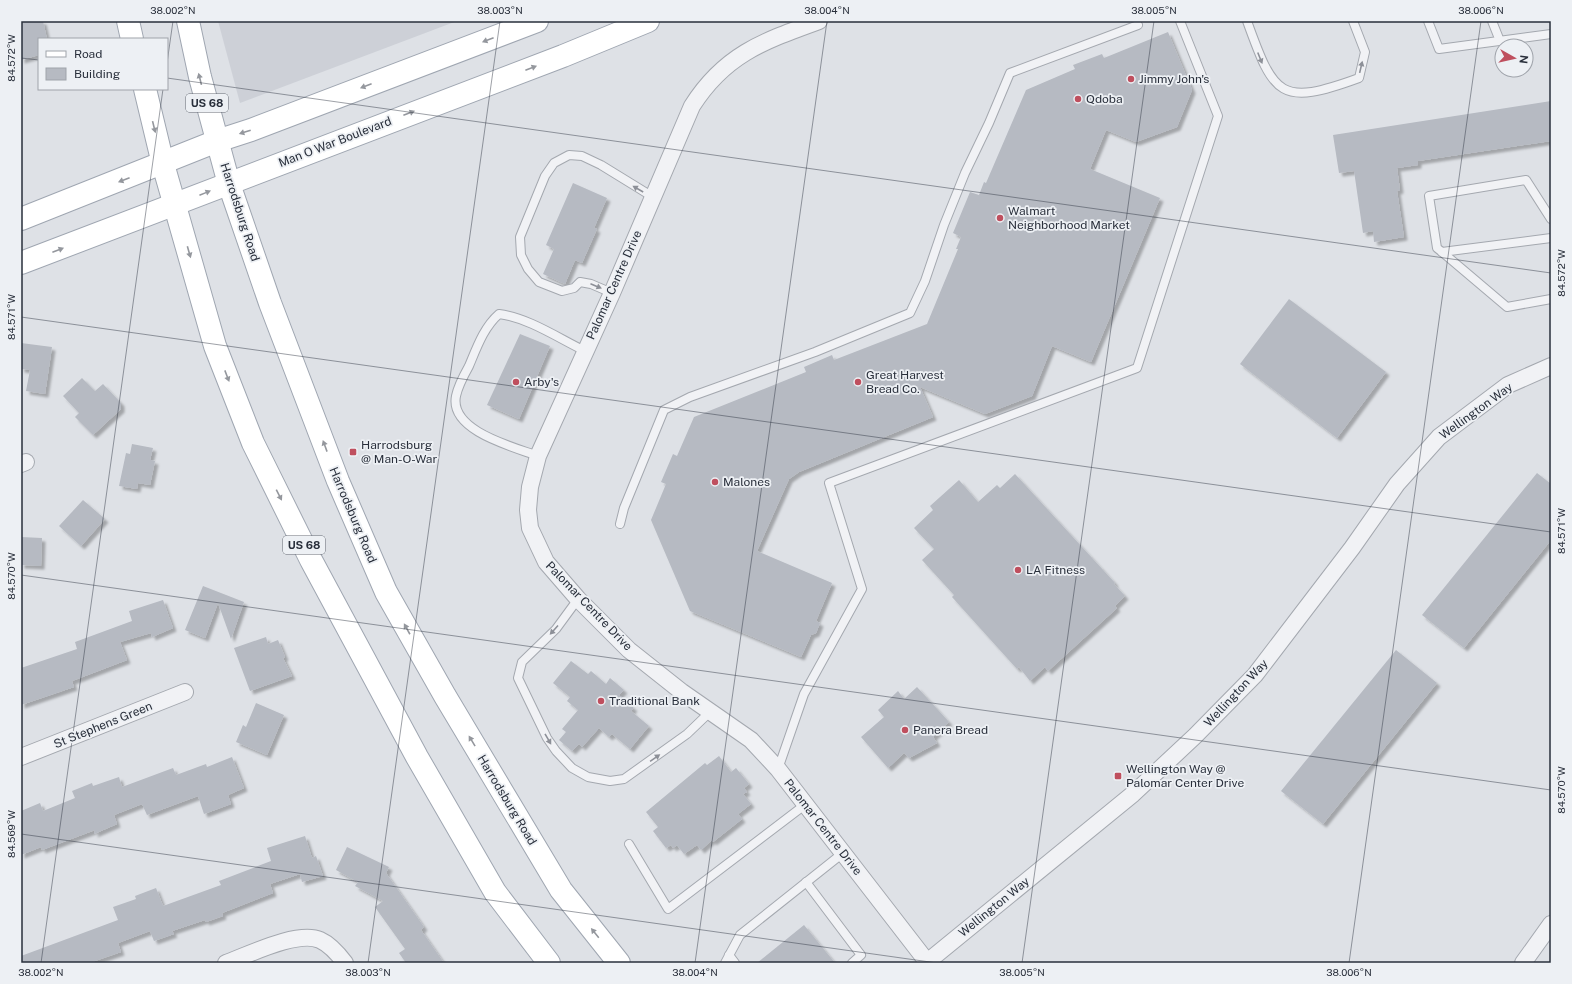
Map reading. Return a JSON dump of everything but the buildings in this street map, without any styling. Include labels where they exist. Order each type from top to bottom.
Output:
[{"type":"main road","points":[[128,21],[132,38]]},
{"type":"main road","name":"Harrodsburg Road","points":[[188,21],[200,77],[229,184],[270,303],[338,481],[386,592],[445,696],[561,890],[619,963]]},
{"type":"main road","points":[[21,219],[163,164],[217,141],[251,130],[537,21]]},
{"type":"main road","name":"Man O War Boulevard","points":[[21,263],[176,205],[368,129],[563,56],[648,21]]},
{"type":"main road","name":"US 68","points":[[145,90],[163,164],[176,205],[215,346],[256,450],[312,560],[417,756],[495,892],[550,963]]},
{"type":"street","name":"Palomar Centre Drive","points":[[819,21],[784,34],[746,52],[722,69],[702,90],[692,106],[612,293],[538,456],[530,487],[528,510],[530,528],[546,562],[578,599],[629,650],[652,669],[751,740],[778,769],[927,963]]},
{"type":"street","name":"Wellington Way","points":[[927,963],[1133,794],[1195,736],[1255,675],[1352,548],[1397,484],[1439,437],[1508,385],[1551,366]]},
{"type":"street","name":"St Stephens Green","points":[[21,757],[185,692]]},
{"type":"street","points":[[1523,963],[1551,924]]},
{"type":"street","points":[[226,963],[286,940],[307,938],[320,940],[340,956],[345,963]]},
{"type":"lane","points":[[778,769],[804,694],[862,589],[829,483],[1137,368],[1218,116],[1180,21]]},
{"type":"lane","points":[[1247,21],[1262,62],[1274,82],[1287,91],[1301,94],[1330,88],[1359,78],[1365,52],[1353,21]]},
{"type":"lane","points":[[1428,21],[1439,50],[1494,42]]},
{"type":"lane","points":[[1492,21],[1499,38]]},
{"type":"lane","points":[[620,524],[624,508],[664,410],[697,394],[815,352],[910,313],[925,281],[944,225],[965,173],[989,123],[1010,73],[1138,25]]},
{"type":"lane","points":[[1522,38],[1551,34]]},
{"type":"lane","points":[[612,293],[591,284],[580,282],[574,288],[562,291],[539,282],[528,269],[521,255],[520,236],[545,176],[554,163],[569,155],[582,156],[601,165],[653,197]]},
{"type":"lane","points":[[1551,219],[1526,180],[1429,196],[1437,248],[1507,307],[1551,299]]},
{"type":"lane","points":[[1442,252],[1551,238]]},
{"type":"lane","points":[[538,456],[485,436],[467,425],[457,413],[455,397],[480,340],[490,322],[499,314],[523,320],[585,351]]},
{"type":"lane","points":[[578,599],[556,629],[522,662],[518,678],[547,738],[556,751],[572,768],[588,777],[610,781],[624,779],[687,734],[711,711]]},
{"type":"lane","points":[[629,844],[668,909],[806,804]]},
{"type":"lane","points":[[726,963],[740,935],[843,853]]},
{"type":"lane","points":[[806,882],[861,955],[852,963]]},
{"type":"lane","points":[[729,955],[735,963]]},
{"type":"shaded area","points":[[218,21],[457,21],[240,103]]},
{"type":"place","name":"Jimmy John's","points":[[1131,79]]},
{"type":"place","name":"Qdoba","points":[[1078,99]]},
{"type":"place","name":"Walmart Neighborhood Market","points":[[1000,218]]},
{"type":"place","name":"Arby's","points":[[516,382]]},
{"type":"place","name":"Great Harvest Bread Co.","points":[[858,382]]},
{"type":"place","name":"Harrodsburg @ Man-O-War","points":[[353,452]]},
{"type":"place","name":"Malones","points":[[715,482]]},
{"type":"place","name":"LA Fitness","points":[[1018,570]]},
{"type":"place","name":"Traditional Bank","points":[[601,701]]},
{"type":"place","name":"Panera Bread","points":[[905,730]]},
{"type":"place","name":"Wellington Way @ Palomar Center Drive","points":[[1118,776]]}]
